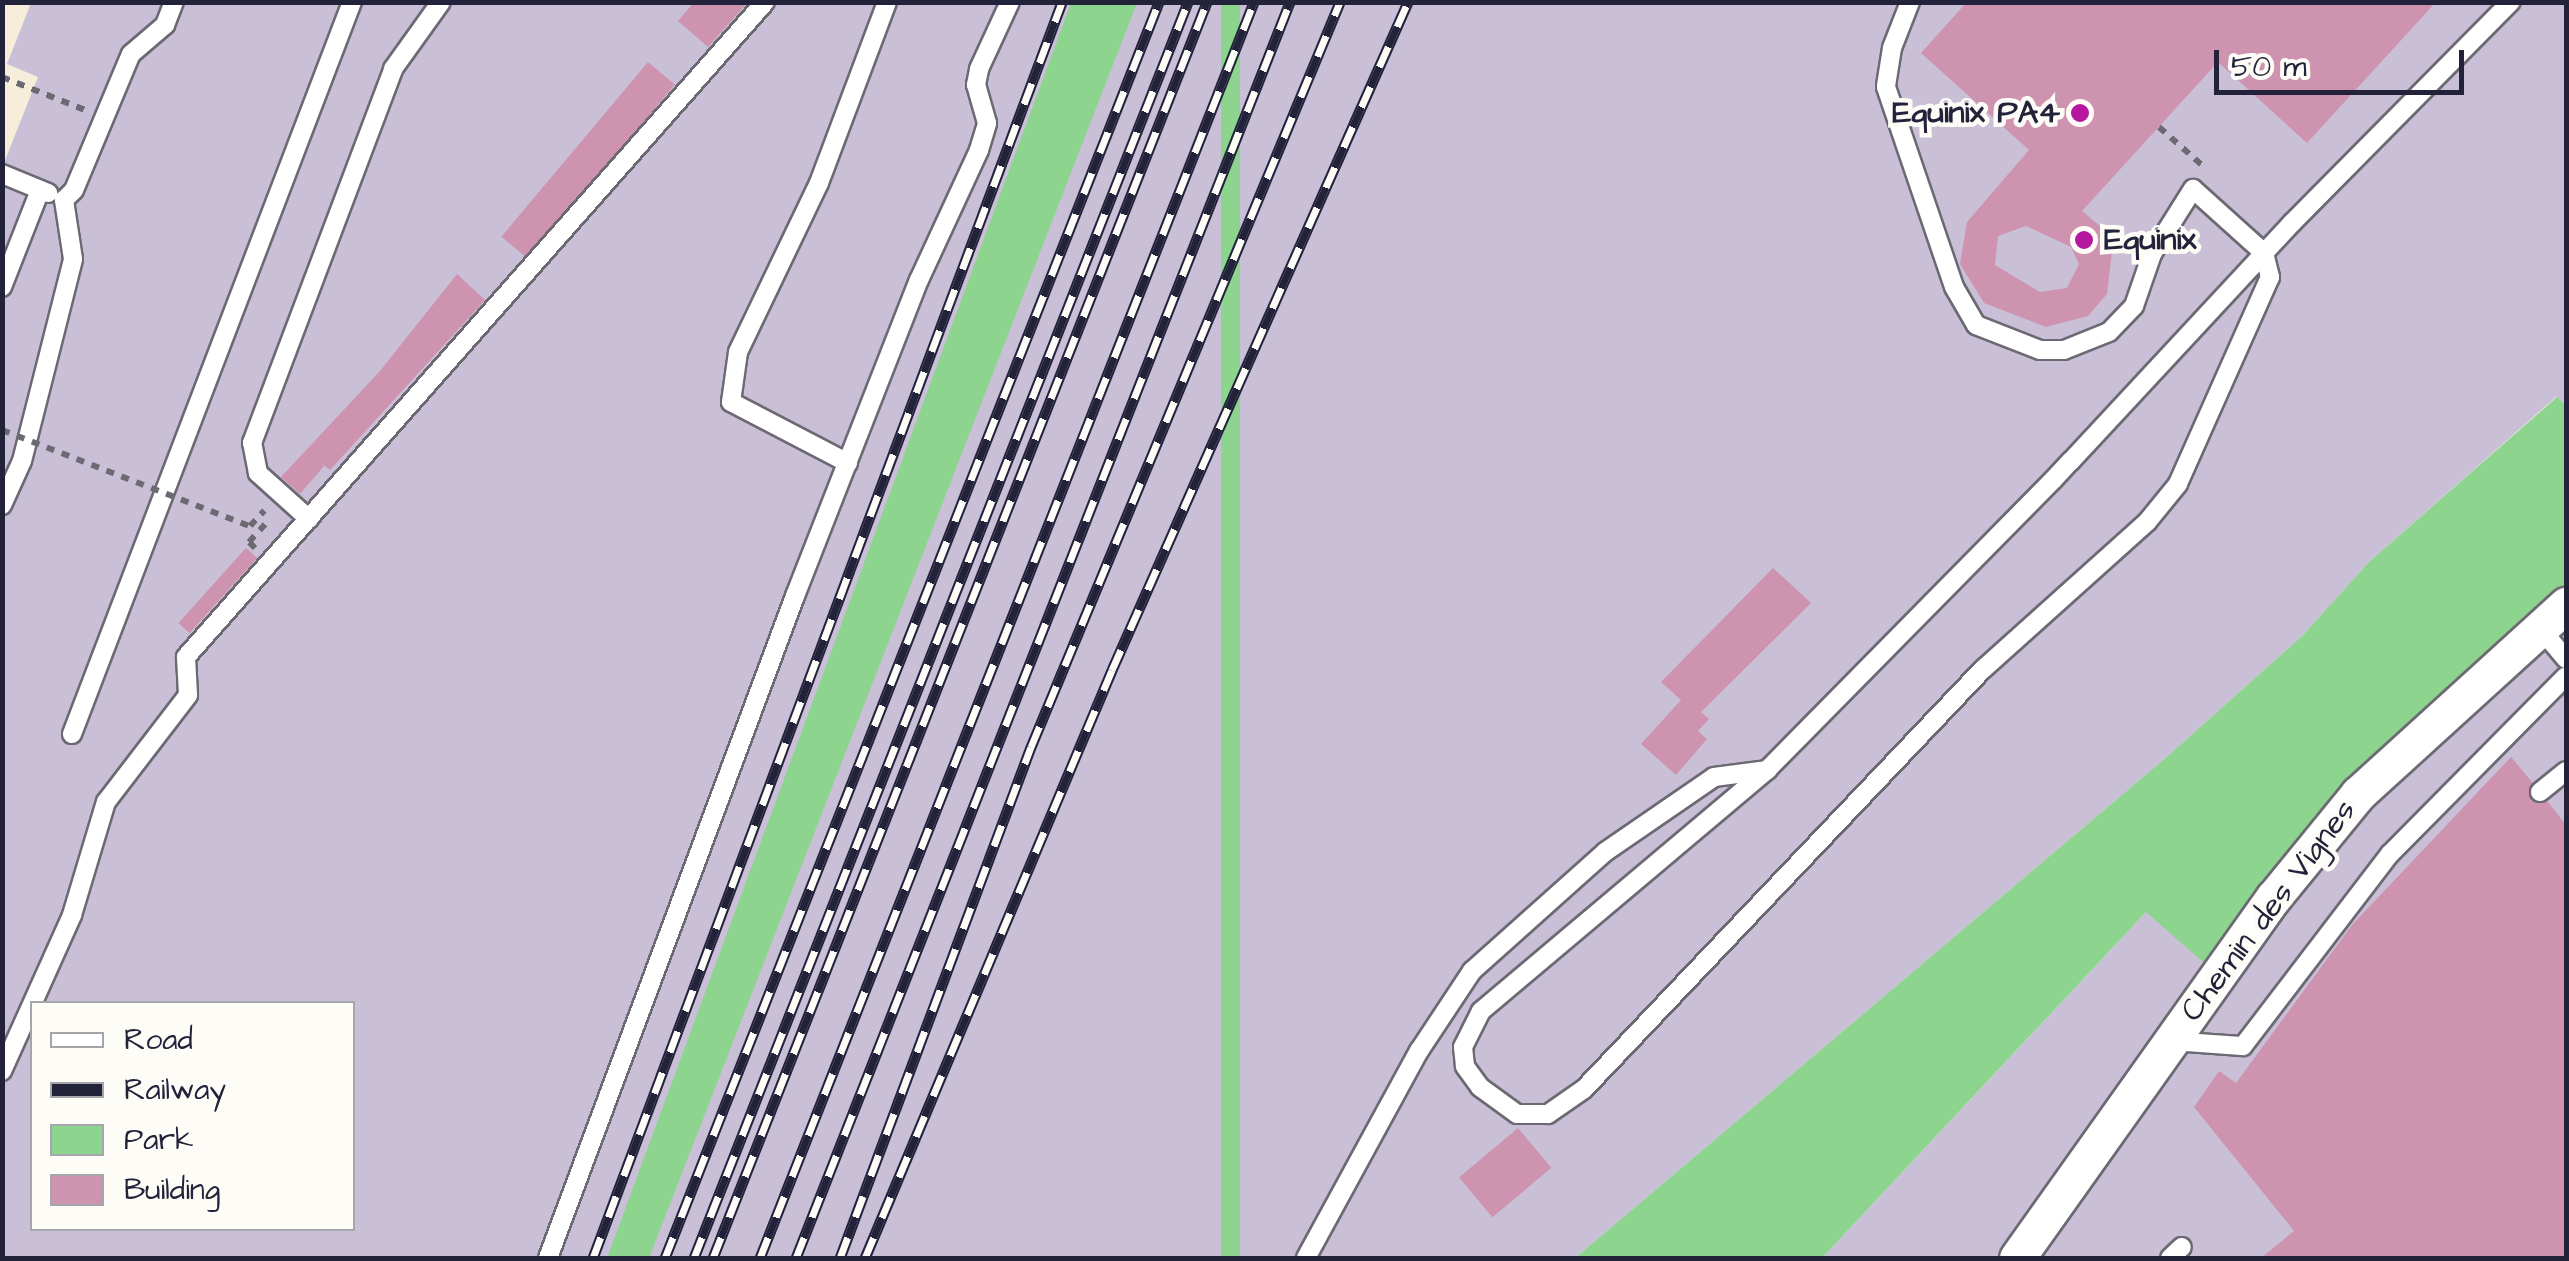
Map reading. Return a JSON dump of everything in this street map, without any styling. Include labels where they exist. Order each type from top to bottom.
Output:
[{"type":"street","name":"Chemin des Vignes","points":[[2017,1258],[2170,1041],[2358,794],[2558,617]]},
{"type":"lane","points":[[64,200],[74,190],[131,54],[165,25],[174,2]]},
{"type":"lane","points":[[72,734],[352,2]]},
{"type":"lane","points":[[309,519],[258,473],[252,443],[392,70],[441,2]]},
{"type":"lane","points":[[34,1001],[72,916],[106,802],[188,695],[186,658],[765,2]]},
{"type":"lane","points":[[848,462],[731,402],[738,352],[819,182],[886,2]]},
{"type":"lane","points":[[548,1258],[848,462],[978,150],[987,123],[976,85],[979,68],[1010,2]]},
{"type":"lane","points":[[1910,2],[1886,87],[1954,287],[1976,325],[2040,350],[2064,350],[2109,332],[2134,306],[2152,254],[2193,189],[2264,252],[2270,277],[2251,329],[2201,421],[2178,484],[2146,522],[1983,669],[1584,1089],[1548,1114],[1518,1114],[1480,1088],[1466,1066],[1463,1047],[1481,1011],[1768,770],[2052,480],[2264,252],[2511,2]]},
{"type":"lane","points":[[2,174],[64,200]]},
{"type":"lane","points":[[2,286],[40,190]]},
{"type":"lane","points":[[2,505],[22,462],[74,259],[64,200]]},
{"type":"lane","points":[[2558,617],[2566,659]]},
{"type":"lane","points":[[2170,1041],[2243,1046],[2390,854],[2566,676]]},
{"type":"lane","points":[[1306,1258],[1418,1051],[1472,972],[1605,852],[1714,778],[1768,770]]},
{"type":"lane","points":[[2540,792],[2566,771]]},
{"type":"lane","points":[[2,1071],[30,1009]]},
{"type":"path","points":[[2,77],[104,117]]},
{"type":"path","points":[[2,430],[250,526]]},
{"type":"shaded area","points":[[31,3],[2566,3],[2566,406],[2556,397],[2369,562],[2303,635],[2169,755],[1575,1258],[3,1258],[2,168],[38,77],[7,64]]},
{"type":"shaded area","points":[[2566,584],[2566,1258],[1822,1258],[2147,911],[2205,964],[2345,782]]},
{"type":"green space","points":[[1071,3],[1137,3],[649,1258],[607,1258]]},
{"type":"green space","points":[[1221,3],[1240,3],[1240,1258],[1221,1258]]},
{"type":"green space","points":[[2557,397],[2566,406],[2566,584],[2345,782],[2205,964],[2146,912],[1822,1258],[1575,1258],[2169,755],[2303,635],[2369,562]]},
{"type":"building","points":[[694,2],[748,2],[708,47],[678,21]]},
{"type":"building","points":[[1967,2],[2436,2],[2307,143],[2218,62],[2082,211],[2100,226],[2112,252],[2107,294],[2088,316],[2046,327],[1984,303],[1960,264],[1967,222],[2029,150],[1921,53]],"holes":[[[2026,226],[2071,247],[2079,264],[2067,288],[2040,292],[1995,265],[1998,236]]]},
{"type":"building","points":[[648,62],[675,84],[528,259],[501,237]]},
{"type":"building","points":[[457,274],[485,300],[330,470],[317,460],[324,466],[300,494],[281,477],[380,371]]},
{"type":"building","points":[[246,548],[257,558],[190,633],[178,623]]},
{"type":"building","points":[[1773,568],[1811,603],[1701,712],[1709,719],[1698,731],[1707,739],[1676,775],[1641,744],[1681,700],[1661,682]]},
{"type":"building","points":[[2511,757],[2532,782],[2531,801],[2548,802],[2566,825],[2566,1258],[2261,1258],[2294,1231],[2194,1107],[2219,1071],[2236,1083],[2352,925]]},
{"type":"building","points":[[1518,1128],[1551,1168],[1492,1217],[1459,1177]]},
{"type":"railway","points":[[593,1258],[1062,2]]},
{"type":"railway","points":[[665,1258],[1159,2]]},
{"type":"railway","points":[[694,1258],[1188,2]]},
{"type":"railway","points":[[713,1258],[1207,2]]},
{"type":"railway","points":[[760,1258],[1254,2]]},
{"type":"railway","points":[[796,1258],[1290,2]]},
{"type":"railway","points":[[840,1258],[1031,747],[1340,2]]},
{"type":"railway","points":[[865,1258],[1112,670],[1408,2]]},
{"type":"place","name":"Equinix PA4","points":[[2080,113]]},
{"type":"place","name":"Equinix","points":[[2084,240]]}]
